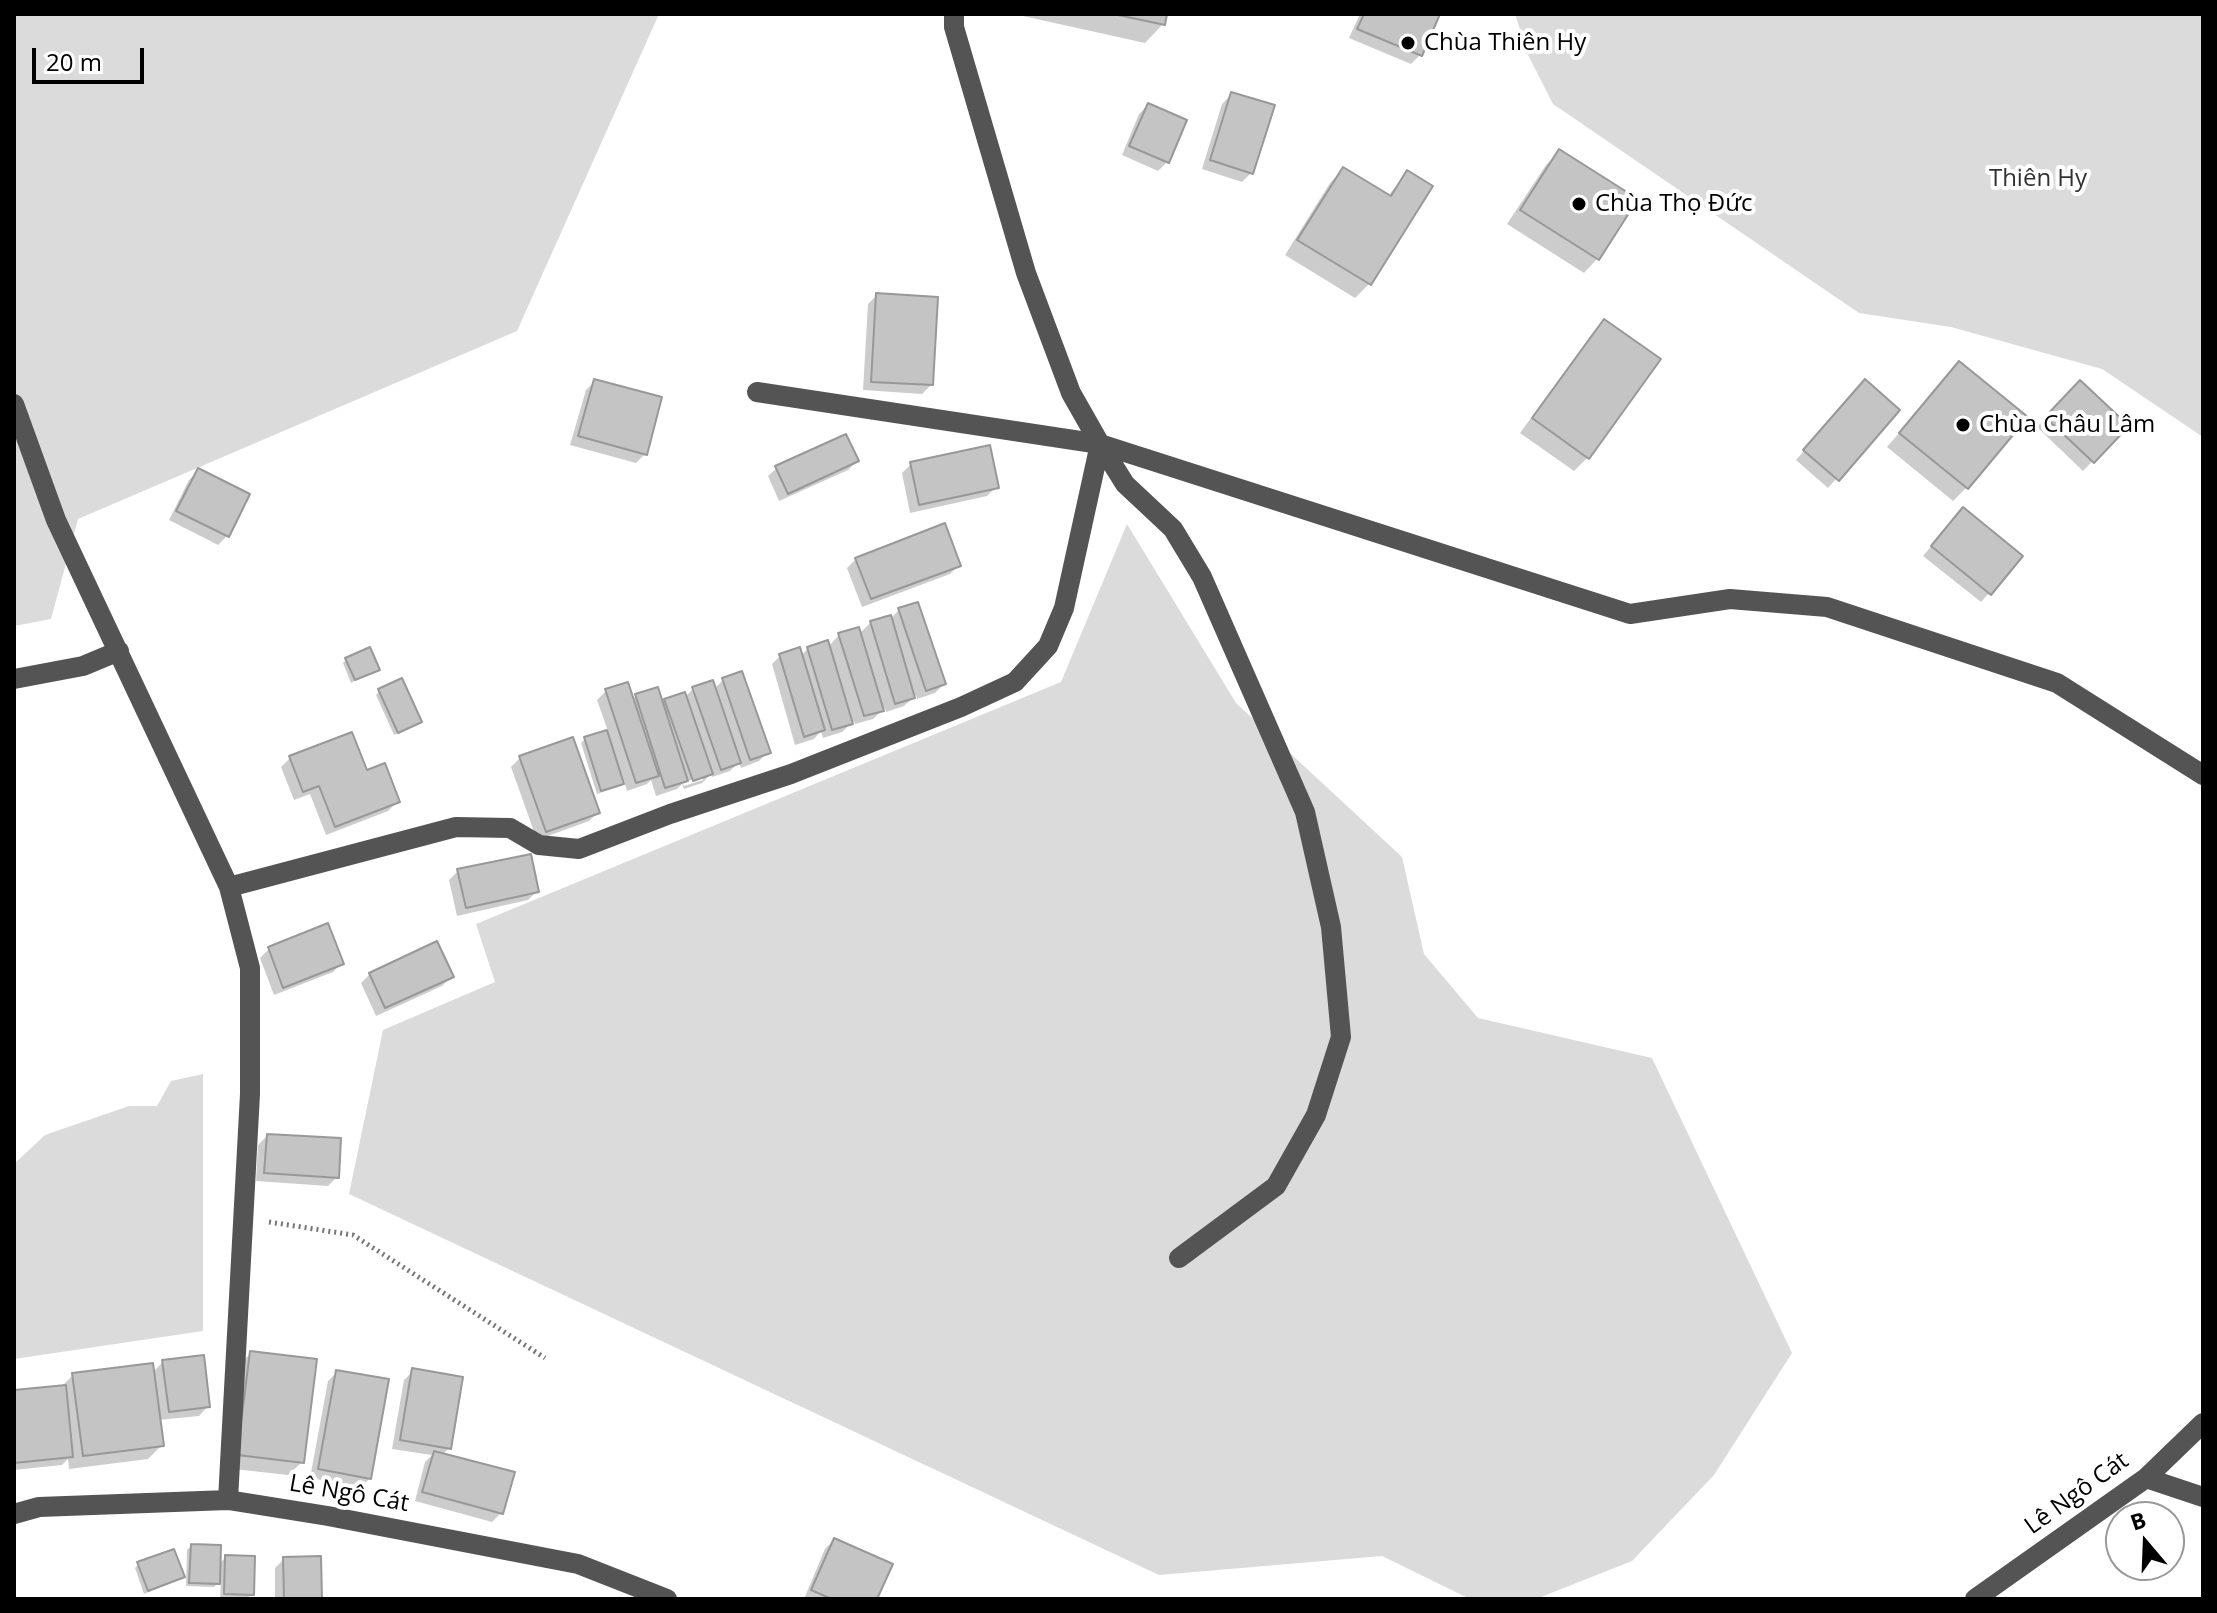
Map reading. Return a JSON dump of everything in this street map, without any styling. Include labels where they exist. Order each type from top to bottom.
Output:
[{"type":"street","points":[[954,14],[954,27],[1026,273],[1071,393],[1125,484],[1173,529],[1202,577],[1305,812],[1331,927],[1341,1037],[1316,1115],[1276,1186],[1179,1258]]},
{"type":"street","points":[[757,392],[1100,444],[1630,614],[1730,599],[1827,607],[2057,683],[2203,775]]},
{"type":"street","points":[[14,404],[56,520],[229,887],[250,968],[250,1094],[228,1500]]},
{"type":"street","points":[[229,887],[456,827],[510,828],[539,845],[579,849],[670,814],[791,774],[961,707],[1015,682],[1048,646],[1064,608],[1100,444]]},
{"type":"street","points":[[14,679],[83,666],[119,651]]},
{"type":"street","name":"Lê Ngô Cát","points":[[1975,1599],[2146,1478],[2203,1423]]},
{"type":"street","points":[[2146,1478],[2203,1497]]},
{"type":"street","name":"Lê Ngô Cát","points":[[14,1514],[39,1507],[228,1500],[578,1564],[667,1599]]},
{"type":"path","points":[[244,1218],[353,1235],[545,1358]]},
{"type":"green space","points":[[14,14],[659,14],[517,331],[78,519],[51,619],[14,626]]},
{"type":"green space","name":"Thiên Hy","points":[[1515,14],[2203,14],[2203,437],[2102,369],[1951,327],[1859,313],[1553,104],[1528,55]]},
{"type":"green space","points":[[1127,524],[1236,703],[1402,857],[1424,954],[1478,1018],[1652,1058],[1792,1353],[1714,1475],[1632,1561],[1536,1599],[1470,1599],[1382,1556],[1159,1575],[349,1194],[383,1030],[495,982],[476,924],[1061,682]]},
{"type":"green space","points":[[203,1074],[203,1331],[14,1359],[14,1164],[45,1135],[129,1106],[157,1106],[171,1081]]},
{"type":"building","points":[[1113,14],[1167,14],[1165,25]]},
{"type":"building","name":"Chùa Thiên Hy","points":[[1364,14],[1440,14],[1422,56],[1357,29]]},
{"type":"building","points":[[1231,92],[1275,105],[1253,174],[1210,160]]},
{"type":"building","points":[[1148,103],[1187,120],[1169,163],[1129,146]]},
{"type":"building","name":"Chùa Thọ Đức","points":[[1559,149],[1638,199],[1599,260],[1520,210]]},
{"type":"building","points":[[1343,167],[1391,196],[1407,170],[1433,186],[1371,285],[1297,240]]},
{"type":"building","points":[[876,293],[938,297],[933,385],[871,382]]},
{"type":"building","points":[[1604,319],[1661,359],[1589,459],[1532,418]]},
{"type":"building","name":"Chùa Châu Lâm","points":[[1959,361],[2028,417],[1968,489],[1899,433]]},
{"type":"building","points":[[594,379],[662,397],[647,455],[578,436]]},
{"type":"building","points":[[1865,379],[1900,410],[1839,481],[1803,450]]},
{"type":"building","points":[[2080,380],[2129,426],[2094,463],[2045,417]]},
{"type":"building","points":[[846,434],[859,461],[788,494],[775,466]]},
{"type":"building","points":[[990,445],[999,488],[919,505],[910,462]]},
{"type":"building","points":[[198,468],[250,494],[229,537],[176,511]]},
{"type":"building","points":[[1963,507],[2023,556],[1991,595],[1931,546]]},
{"type":"building","points":[[945,523],[961,566],[871,599],[855,558]]},
{"type":"building","points":[[918,602],[946,684],[926,691],[898,608]]},
{"type":"building","points":[[891,615],[915,698],[895,704],[870,621]]},
{"type":"building","points":[[859,627],[884,711],[864,716],[838,633]]},
{"type":"building","points":[[828,640],[853,724],[832,730],[807,647]]},
{"type":"building","points":[[370,647],[380,670],[355,680],[345,658]]},
{"type":"building","points":[[800,647],[825,730],[804,737],[779,654]]},
{"type":"building","points":[[742,671],[771,753],[750,760],[722,678]]},
{"type":"building","points":[[402,678],[422,722],[398,733],[378,689]]},
{"type":"building","points":[[713,680],[741,763],[721,770],[692,687]]},
{"type":"building","points":[[628,682],[659,776],[636,783],[605,689]]},
{"type":"building","points":[[658,687],[688,781],[665,788],[635,694]]},
{"type":"building","points":[[685,692],[713,774],[693,781],[664,699]]},
{"type":"building","points":[[607,730],[624,784],[601,791],[584,737]]},
{"type":"building","points":[[352,732],[367,770],[385,763],[400,802],[335,827],[319,786],[303,792],[289,756]]},
{"type":"building","points":[[573,737],[600,813],[546,832],[519,756]]},
{"type":"building","points":[[531,854],[539,892],[466,908],[457,869]]},
{"type":"building","points":[[328,923],[344,964],[283,988],[268,947]]},
{"type":"building","points":[[437,941],[454,977],[385,1008],[369,973]]},
{"type":"building","points":[[267,1134],[341,1138],[339,1178],[264,1173]]},
{"type":"building","points":[[250,1351],[317,1359],[304,1463],[237,1455]]},
{"type":"building","points":[[204,1355],[210,1407],[169,1412],[162,1360]]},
{"type":"building","points":[[153,1363],[164,1446],[83,1456],[72,1373]]},
{"type":"building","points":[[412,1368],[463,1377],[451,1449],[400,1440]]},
{"type":"building","points":[[336,1370],[389,1379],[371,1479],[318,1469]]},
{"type":"building","points":[[66,1385],[73,1457],[14,1463],[14,1390]]},
{"type":"building","points":[[434,1451],[515,1472],[503,1514],[422,1492]]},
{"type":"building","points":[[834,1538],[893,1564],[877,1599],[832,1599],[811,1590]]},
{"type":"building","points":[[191,1544],[221,1545],[220,1584],[189,1583]]},
{"type":"building","points":[[174,1549],[185,1577],[148,1591],[137,1562]]},
{"type":"building","points":[[225,1555],[255,1556],[254,1595],[224,1594]]},
{"type":"building","points":[[321,1556],[322,1599],[284,1599],[283,1557]]},
{"type":"place","name":"Chùa Thiên Hy","points":[[1408,43]]},
{"type":"place","name":"Chùa Thọ Đức","points":[[1579,204]]},
{"type":"place","name":"Chùa Châu Lâm","points":[[1963,425]]}]
